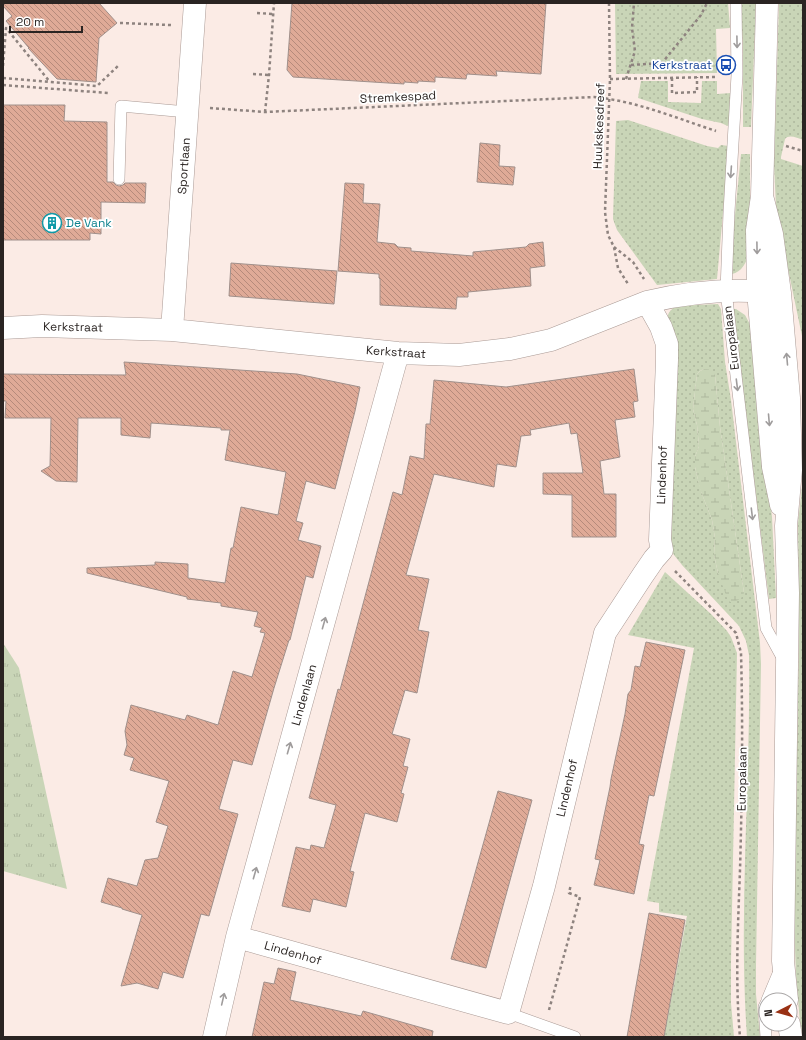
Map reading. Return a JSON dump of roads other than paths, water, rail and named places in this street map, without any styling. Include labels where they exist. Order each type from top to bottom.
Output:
[{"type":"street","name":"Sportlaan","points":[[172,330],[195,3]]},
{"type":"street","name":"Europalaan","points":[[768,3],[762,196],[757,230],[758,291],[773,467],[786,526]]},
{"type":"street","name":"Europalaan","points":[[762,196],[772,234],[780,293],[788,377],[791,454],[786,526],[788,593],[783,961],[786,992]]},
{"type":"street","name":"Kerkstraat","points":[[3,328],[42,326],[172,330],[398,353],[459,355],[517,347],[551,340],[647,302],[695,293],[758,291],[780,293]]},
{"type":"street","name":"Lindenhof","points":[[237,937],[508,1013],[544,886],[605,633],[646,570],[662,550],[660,540],[667,344],[661,327],[647,302]]},
{"type":"street","name":"Lindenlaan","points":[[214,1037],[237,937],[398,353]]},
{"type":"lane","name":"Europalaan","points":[[736,3],[737,75],[726,292],[766,628],[787,666]]},
{"type":"lane","points":[[120,179],[121,106],[188,110]]},
{"type":"lane","points":[[770,992],[783,961]]},
{"type":"lane","points":[[508,1013],[575,1037]]},
{"type":"place","name":"Kerkstraat","points":[[726,65]]},
{"type":"place","name":"De Vank","points":[[52,223]]}]
